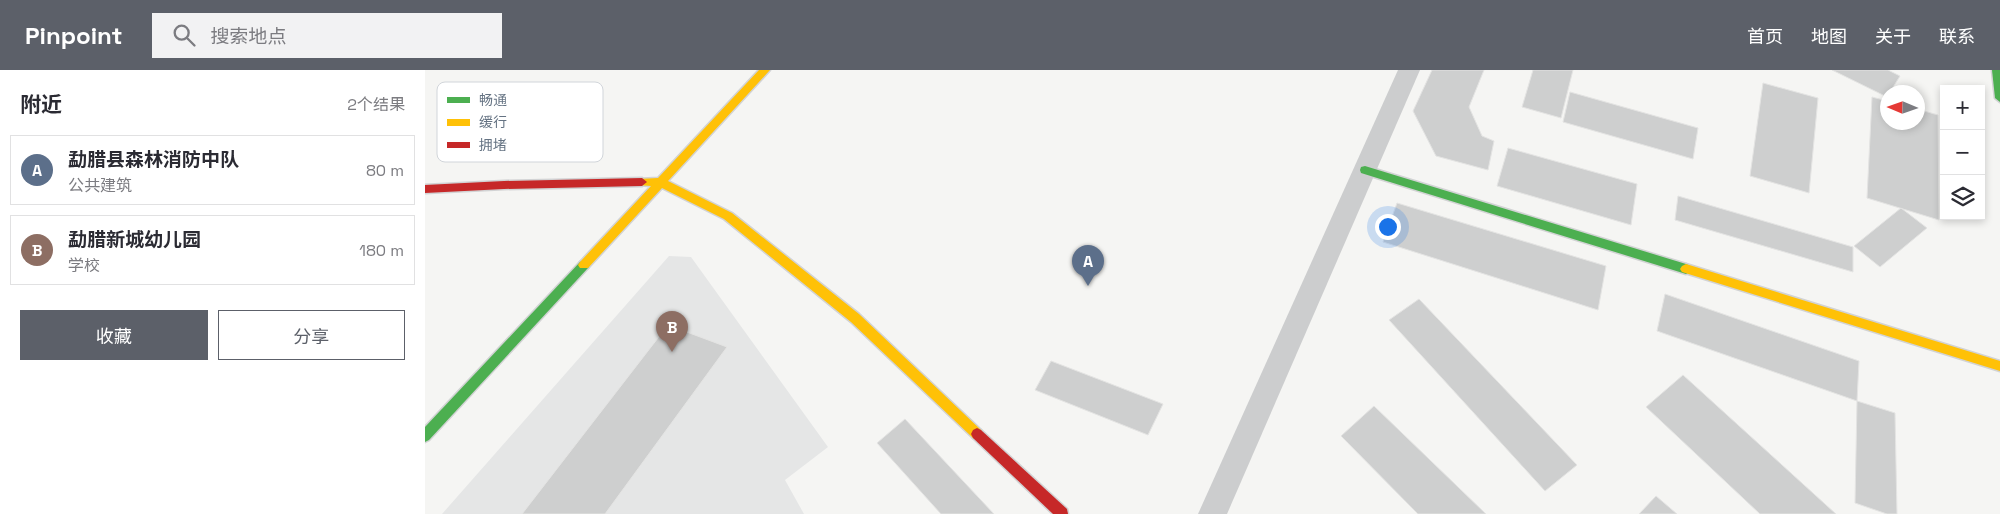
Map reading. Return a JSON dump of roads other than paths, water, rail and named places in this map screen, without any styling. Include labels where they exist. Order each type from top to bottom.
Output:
[{"type":"street","points":[[425,436],[765,70]]},
{"type":"street","points":[[1213,514],[1409,70]]},
{"type":"street","points":[[1997,70],[2000,98]]},
{"type":"street","points":[[1365,170],[2000,366]]},
{"type":"street","points":[[425,189],[504,185],[661,182],[728,216],[855,318],[1062,514]]},
{"type":"place","name":"勐腊县森林消防中队","points":[[1088,286]]},
{"type":"place","name":"勐腊新城幼儿园","points":[[672,352]]}]
